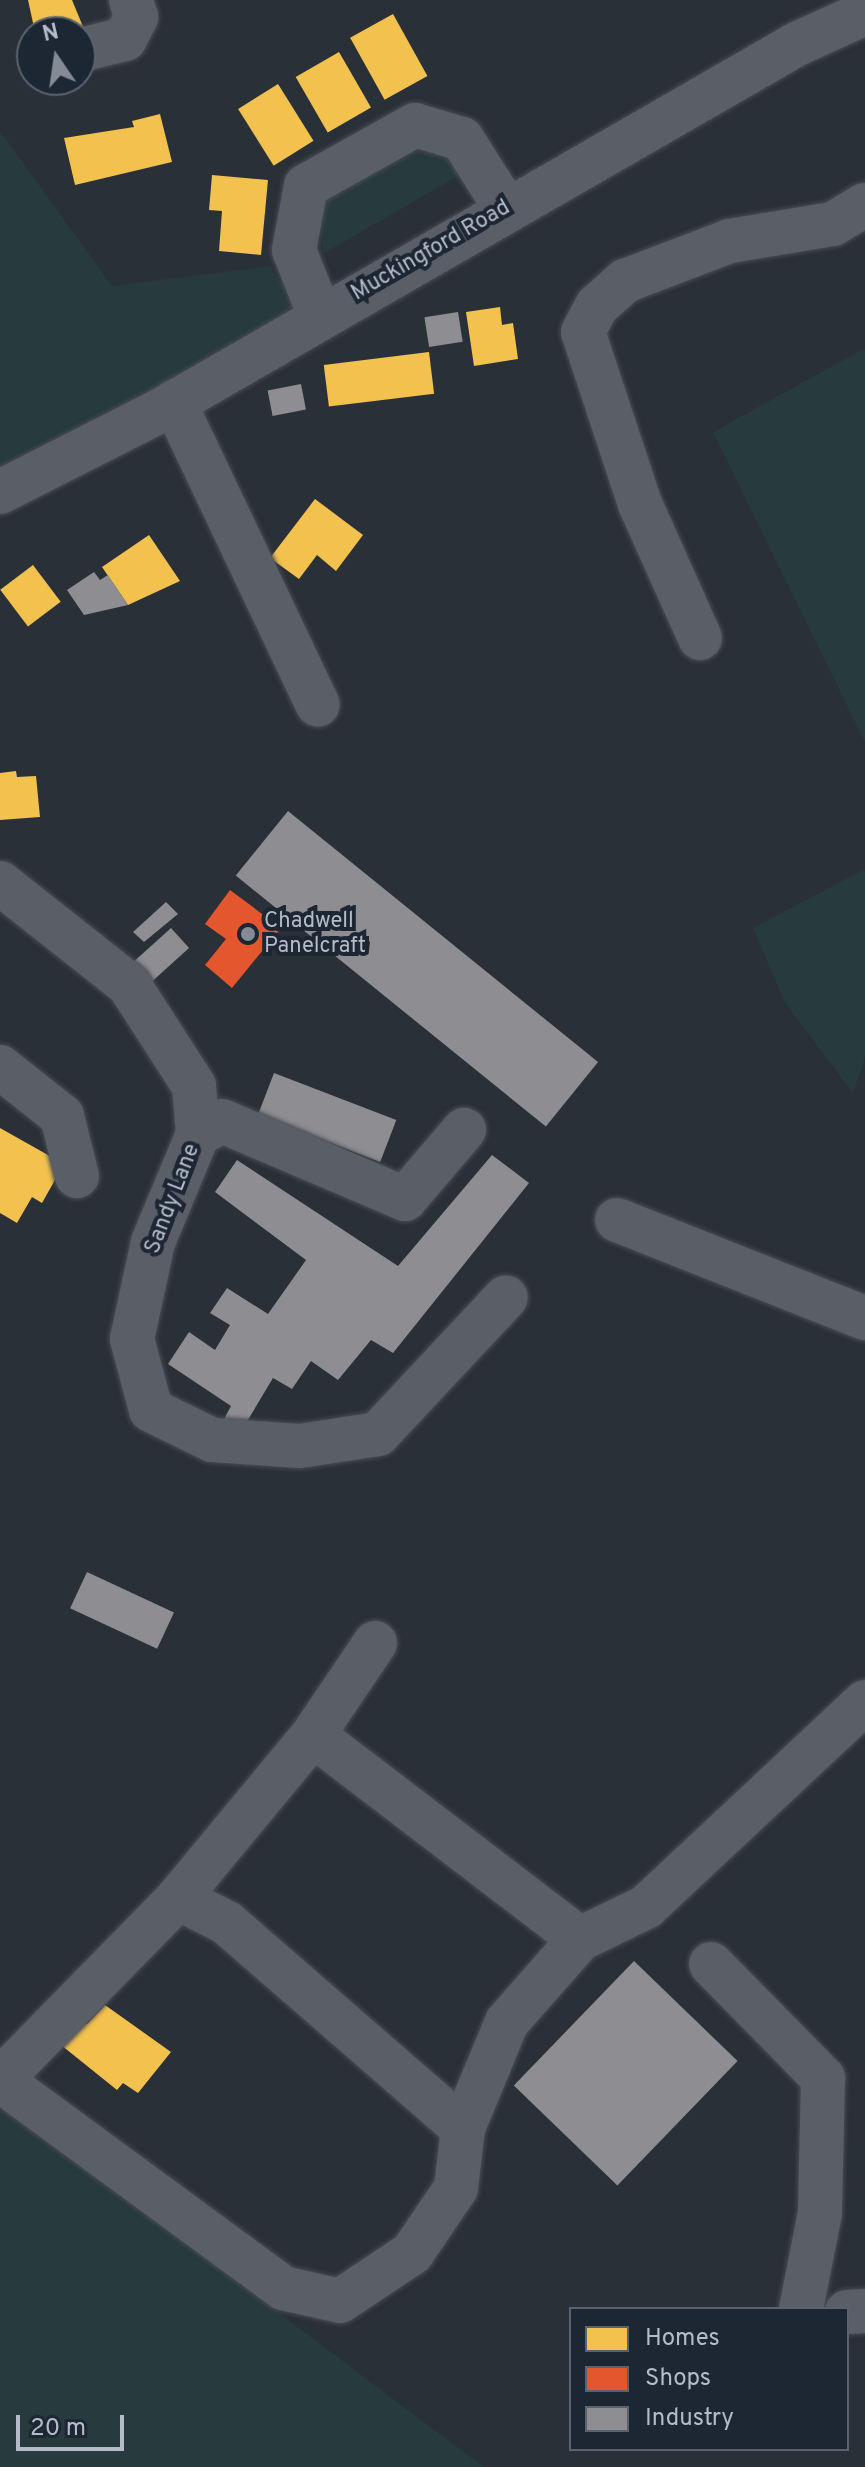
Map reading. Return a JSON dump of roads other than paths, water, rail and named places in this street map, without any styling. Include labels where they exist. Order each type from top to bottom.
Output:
[{"type":"street","points":[[96,46],[125,39],[136,17],[131,0]]},
{"type":"street","name":"Muckingford Road","points":[[0,492],[174,402],[505,207],[860,27]]},
{"type":"street","points":[[320,316],[294,250],[306,186],[415,125],[462,139],[505,207]]},
{"type":"street","points":[[700,638],[640,504],[583,332],[597,306],[625,281],[730,241],[833,224],[865,205]]},
{"type":"street","points":[[174,402],[318,705]]},
{"type":"street","name":"Sandy Lane","points":[[0,883],[129,985],[194,1086],[198,1134],[153,1242],[132,1339],[151,1410],[212,1440],[300,1446],[378,1434],[506,1297]]},
{"type":"street","points":[[0,1067],[62,1116],[77,1176]]},
{"type":"street","points":[[198,1134],[222,1121],[405,1199],[464,1130]]},
{"type":"street","points":[[617,1220],[865,1318]]},
{"type":"street","points":[[375,1643],[313,1735],[178,1898],[0,2080],[283,2288],[340,2301],[412,2253],[456,2188],[463,2128],[507,2022],[580,1939],[646,1907],[865,1702]]},
{"type":"street","points":[[313,1735],[580,1939]]},
{"type":"street","points":[[178,1898],[227,1923],[463,2128]]},
{"type":"street","points":[[711,1964],[823,2078],[820,2213],[801,2307]]},
{"type":"place","name":"Chadwell Panelcraft","points":[[248,934]]}]
